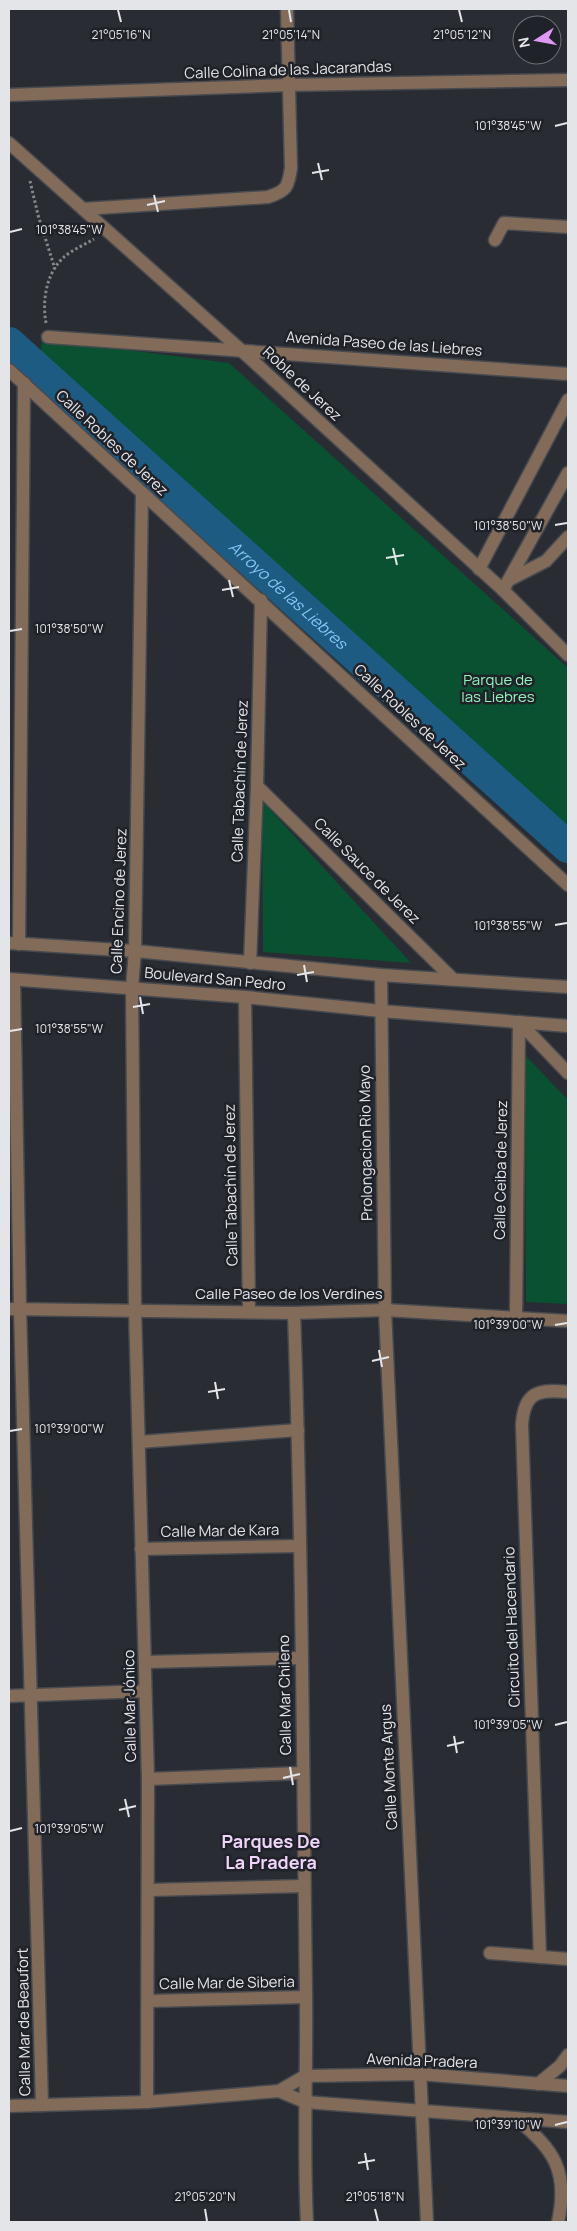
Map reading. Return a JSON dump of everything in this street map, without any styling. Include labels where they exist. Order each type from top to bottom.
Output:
[{"type":"street","points":[[83,209],[268,197],[281,193],[288,184],[290,168],[287,9]]},
{"type":"street","name":"Calle Colina de las Jacarandas","points":[[9,95],[288,85],[568,80]]},
{"type":"street","name":"Roble de Jerez","points":[[9,143],[242,351],[479,569],[506,585],[568,655]]},
{"type":"street","points":[[495,240],[504,223],[568,227]]},
{"type":"street","name":"Avenida Paseo de las Liebres","points":[[48,336],[568,374]]},
{"type":"street","name":"Calle Robles de Jerez","points":[[9,370],[261,600],[568,885]]},
{"type":"street","points":[[14,943],[24,383]]},
{"type":"street","points":[[479,569],[568,400]]},
{"type":"street","points":[[506,585],[568,473]]},
{"type":"street","name":"Calle Encino de Jerez","points":[[135,1310],[132,988],[135,952],[142,493]]},
{"type":"street","points":[[506,585],[546,560],[568,536]]},
{"type":"street","name":"Calle Tabachín de Jerez","points":[[250,963],[257,786],[261,600]]},
{"type":"street","name":"Calle Sauce de Jerez","points":[[257,786],[453,980]]},
{"type":"street","name":"Boulevard San Pedro","points":[[14,943],[135,952],[381,975],[568,987]]},
{"type":"street","name":"Prolongacion Rio Mayo","points":[[381,975],[380,1012],[386,1310]]},
{"type":"street","name":"Boulevard San Pedro","points":[[12,980],[245,997],[380,1012],[568,1026]]},
{"type":"street","name":"Calle Mar de Beaufort","points":[[12,980],[14,1309],[32,1696],[42,2105]]},
{"type":"street","name":"Calle Tabachín de Jerez","points":[[245,997],[249,1312]]},
{"type":"street","points":[[519,1022],[568,1073]]},
{"type":"street","name":"Calle Ceiba de Jerez","points":[[516,1318],[519,1022]]},
{"type":"street","name":"Calle Paseo de los Verdines","points":[[14,1309],[294,1313],[386,1310],[568,1321]]},
{"type":"street","name":"Calle Mar Jónico","points":[[135,1310],[148,1779],[149,2001],[147,2102]]},
{"type":"street","name":"Calle Monte Argus","points":[[386,1310],[427,2222]]},
{"type":"street","name":"Calle Mar Chileno","points":[[294,1313],[298,1430],[306,1997],[304,2172],[307,2222]]},
{"type":"street","name":"Circuito del Hacendario","points":[[540,1957],[522,1425],[525,1402],[530,1396],[546,1391],[568,1392]]},
{"type":"street","points":[[139,1442],[298,1430]]},
{"type":"street","name":"Calle Mar de Kara","points":[[141,1549],[299,1546]]},
{"type":"street","points":[[146,1662],[301,1658]]},
{"type":"street","points":[[9,1696],[145,1690]]},
{"type":"street","points":[[148,1779],[302,1773]]},
{"type":"street","points":[[149,1890],[304,1886]]},
{"type":"street","points":[[490,1953],[540,1957],[566,1962]]},
{"type":"street","name":"Calle Mar de Siberia","points":[[149,2001],[306,1997]]},
{"type":"street","points":[[538,2084],[554,2071],[568,2055]]},
{"type":"street","name":"Avenida Pradera","points":[[9,2106],[147,2102],[279,2091],[305,2076],[419,2074],[568,2086]]},
{"type":"street","name":"Avenida Pradera","points":[[279,2091],[305,2102],[568,2122]]},
{"type":"street","points":[[515,2118],[538,2136],[564,2171],[558,2222]]},
{"type":"path","points":[[25,157],[38,215],[56,270]]},
{"type":"path","points":[[48,336],[44,310],[47,283],[63,258],[107,231]]},
{"type":"green space","name":"Parque de las Liebres","points":[[42,339],[229,363],[568,668],[568,836],[40,361]]},
{"type":"green space","points":[[262,801],[411,963],[263,952]]},
{"type":"green space","points":[[525,1055],[568,1100],[568,1304],[526,1302]]},
{"type":"waterway","name":"Arroyo de las Liebres","points":[[9,343],[568,847]]},
{"type":"district","name":"Parques De La Pradera","points":[[271,1852]]}]
